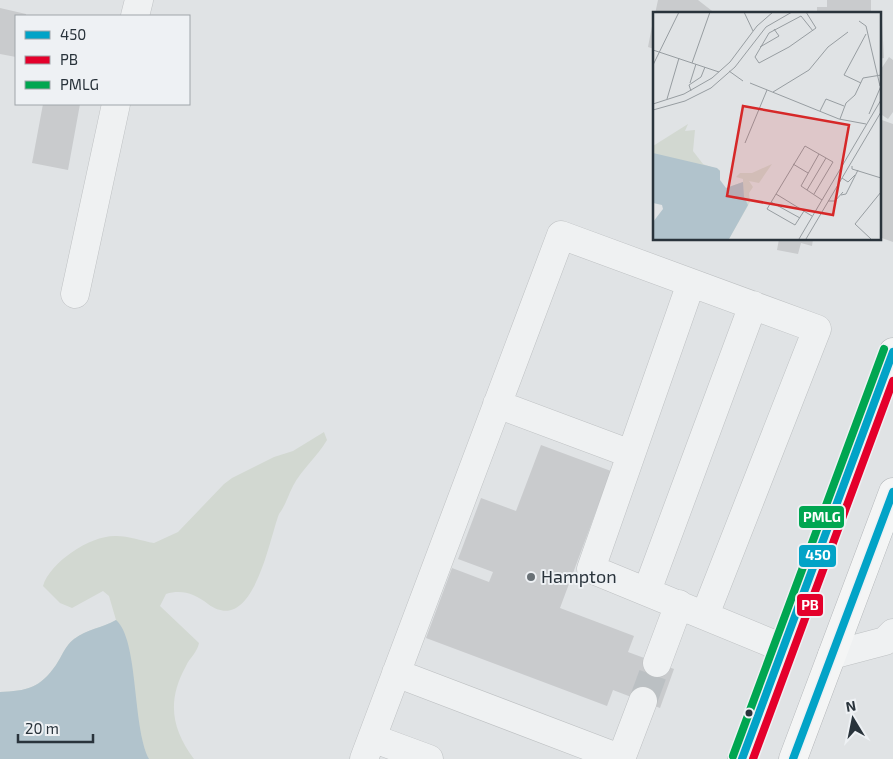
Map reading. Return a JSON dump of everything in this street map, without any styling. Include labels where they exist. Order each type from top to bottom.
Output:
[{"type":"highway","points":[[742,759],[893,352]]},
{"type":"highway","points":[[793,759],[893,492]]},
{"type":"lane","points":[[135,15],[139,0]]},
{"type":"lane","points":[[75,294],[116,105]]},
{"type":"lane","points":[[429,759],[368,748],[562,235],[817,329],[705,615]]},
{"type":"lane","points":[[692,283],[591,569],[783,648]]},
{"type":"lane","points":[[647,591],[753,305]]},
{"type":"lane","points":[[497,404],[631,454]]},
{"type":"lane","points":[[657,663],[679,604]]},
{"type":"lane","points":[[832,655],[885,641],[893,634]]},
{"type":"lane","points":[[396,673],[622,759],[643,701]]},
{"type":"shaded area","points":[[324,432],[327,440],[291,489],[279,514],[264,563],[248,597],[237,608],[224,611],[193,595],[177,592],[166,594],[160,606],[199,643],[197,650],[180,678],[174,702],[176,725],[180,736],[194,759],[22,759],[0,692],[18,691],[32,687],[50,673],[74,639],[116,620],[109,596],[103,591],[72,608],[60,603],[43,586],[54,568],[73,552],[95,540],[121,536],[154,543],[178,532],[232,478],[274,457],[293,451]]},
{"type":"shaded area","points":[[116,620],[123,630],[128,646],[140,726],[149,759],[0,759],[0,692],[18,691],[32,687],[50,673],[74,639]]},
{"type":"building","points":[[658,0],[698,0],[713,12],[655,12]]},
{"type":"building","points":[[827,0],[871,0],[871,12],[817,12],[817,7],[827,7]]},
{"type":"building","points":[[0,8],[26,14],[15,15],[15,57],[0,54]]},
{"type":"building","points":[[653,21],[653,49],[648,47]]},
{"type":"building","points":[[880,22],[882,22],[884,58],[880,59]]},
{"type":"building","points":[[889,57],[893,60],[893,112],[888,119],[880,114],[880,70]]},
{"type":"building","points":[[43,105],[80,105],[68,170],[32,163]]},
{"type":"building","points":[[880,119],[893,124],[893,242],[880,237]]},
{"type":"building","points":[[779,240],[813,240],[812,246],[801,243],[798,254],[777,250]]},
{"type":"building","name":"Hampton","points":[[541,445],[611,471],[560,608],[634,636],[628,652],[674,669],[660,708],[613,690],[607,706],[426,638],[452,568],[489,582],[493,572],[458,559],[481,498],[516,511]]},
{"type":"tunnel","points":[[643,701],[657,663]]},
{"type":"transit line","name":"PMLG","points":[[733,756],[884,349]]},
{"type":"transit line","name":"450","points":[[742,759],[893,352]]},
{"type":"transit line","name":"PB","points":[[753,759],[893,381]]},
{"type":"transit line","name":"450","points":[[793,759],[893,492]]},
{"type":"place","name":"Hampton","points":[[531,577]]}]
